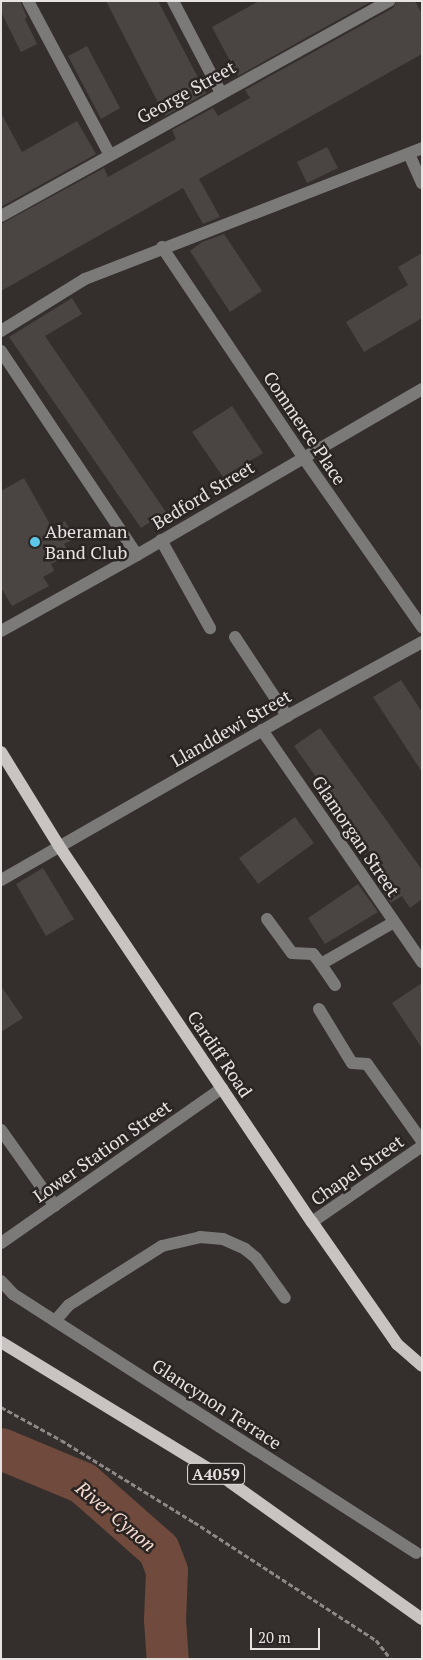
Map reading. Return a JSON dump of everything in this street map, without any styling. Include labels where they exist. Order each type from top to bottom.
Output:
[{"type":"main road","name":"Cardiff Road","points":[[1,752],[59,846],[312,1222],[397,1344],[422,1366]]},
{"type":"main road","name":"A4059","points":[[1,1342],[230,1482],[422,1619]]},
{"type":"street","points":[[28,1],[110,155]]},
{"type":"street","points":[[173,1],[221,93]]},
{"type":"street","name":"George Street","points":[[1,216],[389,1]]},
{"type":"street","points":[[1,331],[85,279],[422,148]]},
{"type":"street","points":[[409,154],[422,183]]},
{"type":"street","name":"Commerce Place","points":[[162,248],[302,457],[422,627]]},
{"type":"street","points":[[1,351],[137,555]]},
{"type":"street","name":"Bedford Street","points":[[1,631],[137,555],[302,457],[422,389]]},
{"type":"street","points":[[161,540],[210,628]]},
{"type":"street","points":[[235,637],[286,716]]},
{"type":"street","name":"Llanddewi Street","points":[[1,880],[286,716],[422,642]]},
{"type":"street","name":"Glamorgan Street","points":[[262,730],[422,962]]},
{"type":"street","points":[[267,919],[292,953],[313,954],[335,985]]},
{"type":"street","points":[[321,964],[394,922]]},
{"type":"street","points":[[319,1010],[352,1063],[367,1064],[422,1141]]},
{"type":"street","name":"Lower Station Street","points":[[1,1243],[222,1088]]},
{"type":"street","points":[[1,1130],[54,1206]]},
{"type":"street","name":"Chapel Street","points":[[312,1222],[422,1146]]},
{"type":"street","points":[[55,1321],[69,1306],[162,1246],[200,1237],[223,1239],[256,1258],[285,1298]]},
{"type":"street","name":"Glancynon Terrace","points":[[1,1281],[13,1294],[416,1553]]},
{"type":"path","points":[[1,1407],[61,1440],[360,1629],[376,1640],[391,1659]]},
{"type":"building","points":[[1,1],[20,1],[27,17],[25,19],[37,44],[21,52],[1,12]]},
{"type":"building","points":[[106,1],[158,1],[206,93],[165,116]]},
{"type":"building","points":[[259,1],[372,1],[238,76],[212,27]]},
{"type":"building","points":[[397,1],[415,1],[422,14],[422,54],[199,179],[220,217],[203,224],[183,188],[1,291],[1,224],[104,168],[108,177],[176,139],[172,130],[213,108],[218,116],[250,98],[245,90],[393,8]]},
{"type":"building","points":[[87,46],[120,108],[101,119],[68,56]]},
{"type":"building","points":[[1,113],[22,152],[77,121],[96,154],[1,207]]},
{"type":"building","points":[[327,147],[338,168],[307,183],[297,162]]},
{"type":"building","points":[[224,234],[262,291],[230,312],[190,251],[202,242]]},
{"type":"building","points":[[422,253],[422,318],[364,352],[346,322],[408,285],[398,267]]},
{"type":"building","points":[[72,298],[82,314],[45,336],[166,512],[141,528],[9,337]]},
{"type":"building","points":[[232,406],[263,453],[223,477],[192,432]]},
{"type":"building","name":"Aberaman Band Club","points":[[24,478],[52,528],[65,521],[75,539],[64,544],[70,554],[51,564],[54,571],[43,577],[49,586],[12,606],[1,588],[1,491]]},
{"type":"building","points":[[401,680],[422,712],[422,772],[373,697]]},
{"type":"building","points":[[320,728],[422,870],[422,899],[410,908],[402,896],[391,903],[372,875],[382,869],[294,746]]},
{"type":"building","points":[[295,817],[314,843],[258,884],[239,858]]},
{"type":"building","points":[[43,868],[74,919],[46,936],[16,884]]},
{"type":"building","points":[[358,884],[378,912],[325,944],[308,918]]},
{"type":"building","points":[[422,983],[422,1048],[392,1003]]},
{"type":"building","points":[[1,986],[23,1018],[1,1032]]},
{"type":"waterway","name":"River Cynon","points":[[1,1449],[83,1483],[159,1550],[167,1571],[165,1620],[168,1659]]},
{"type":"place","name":"Aberaman Band Club","points":[[35,542]]}]
